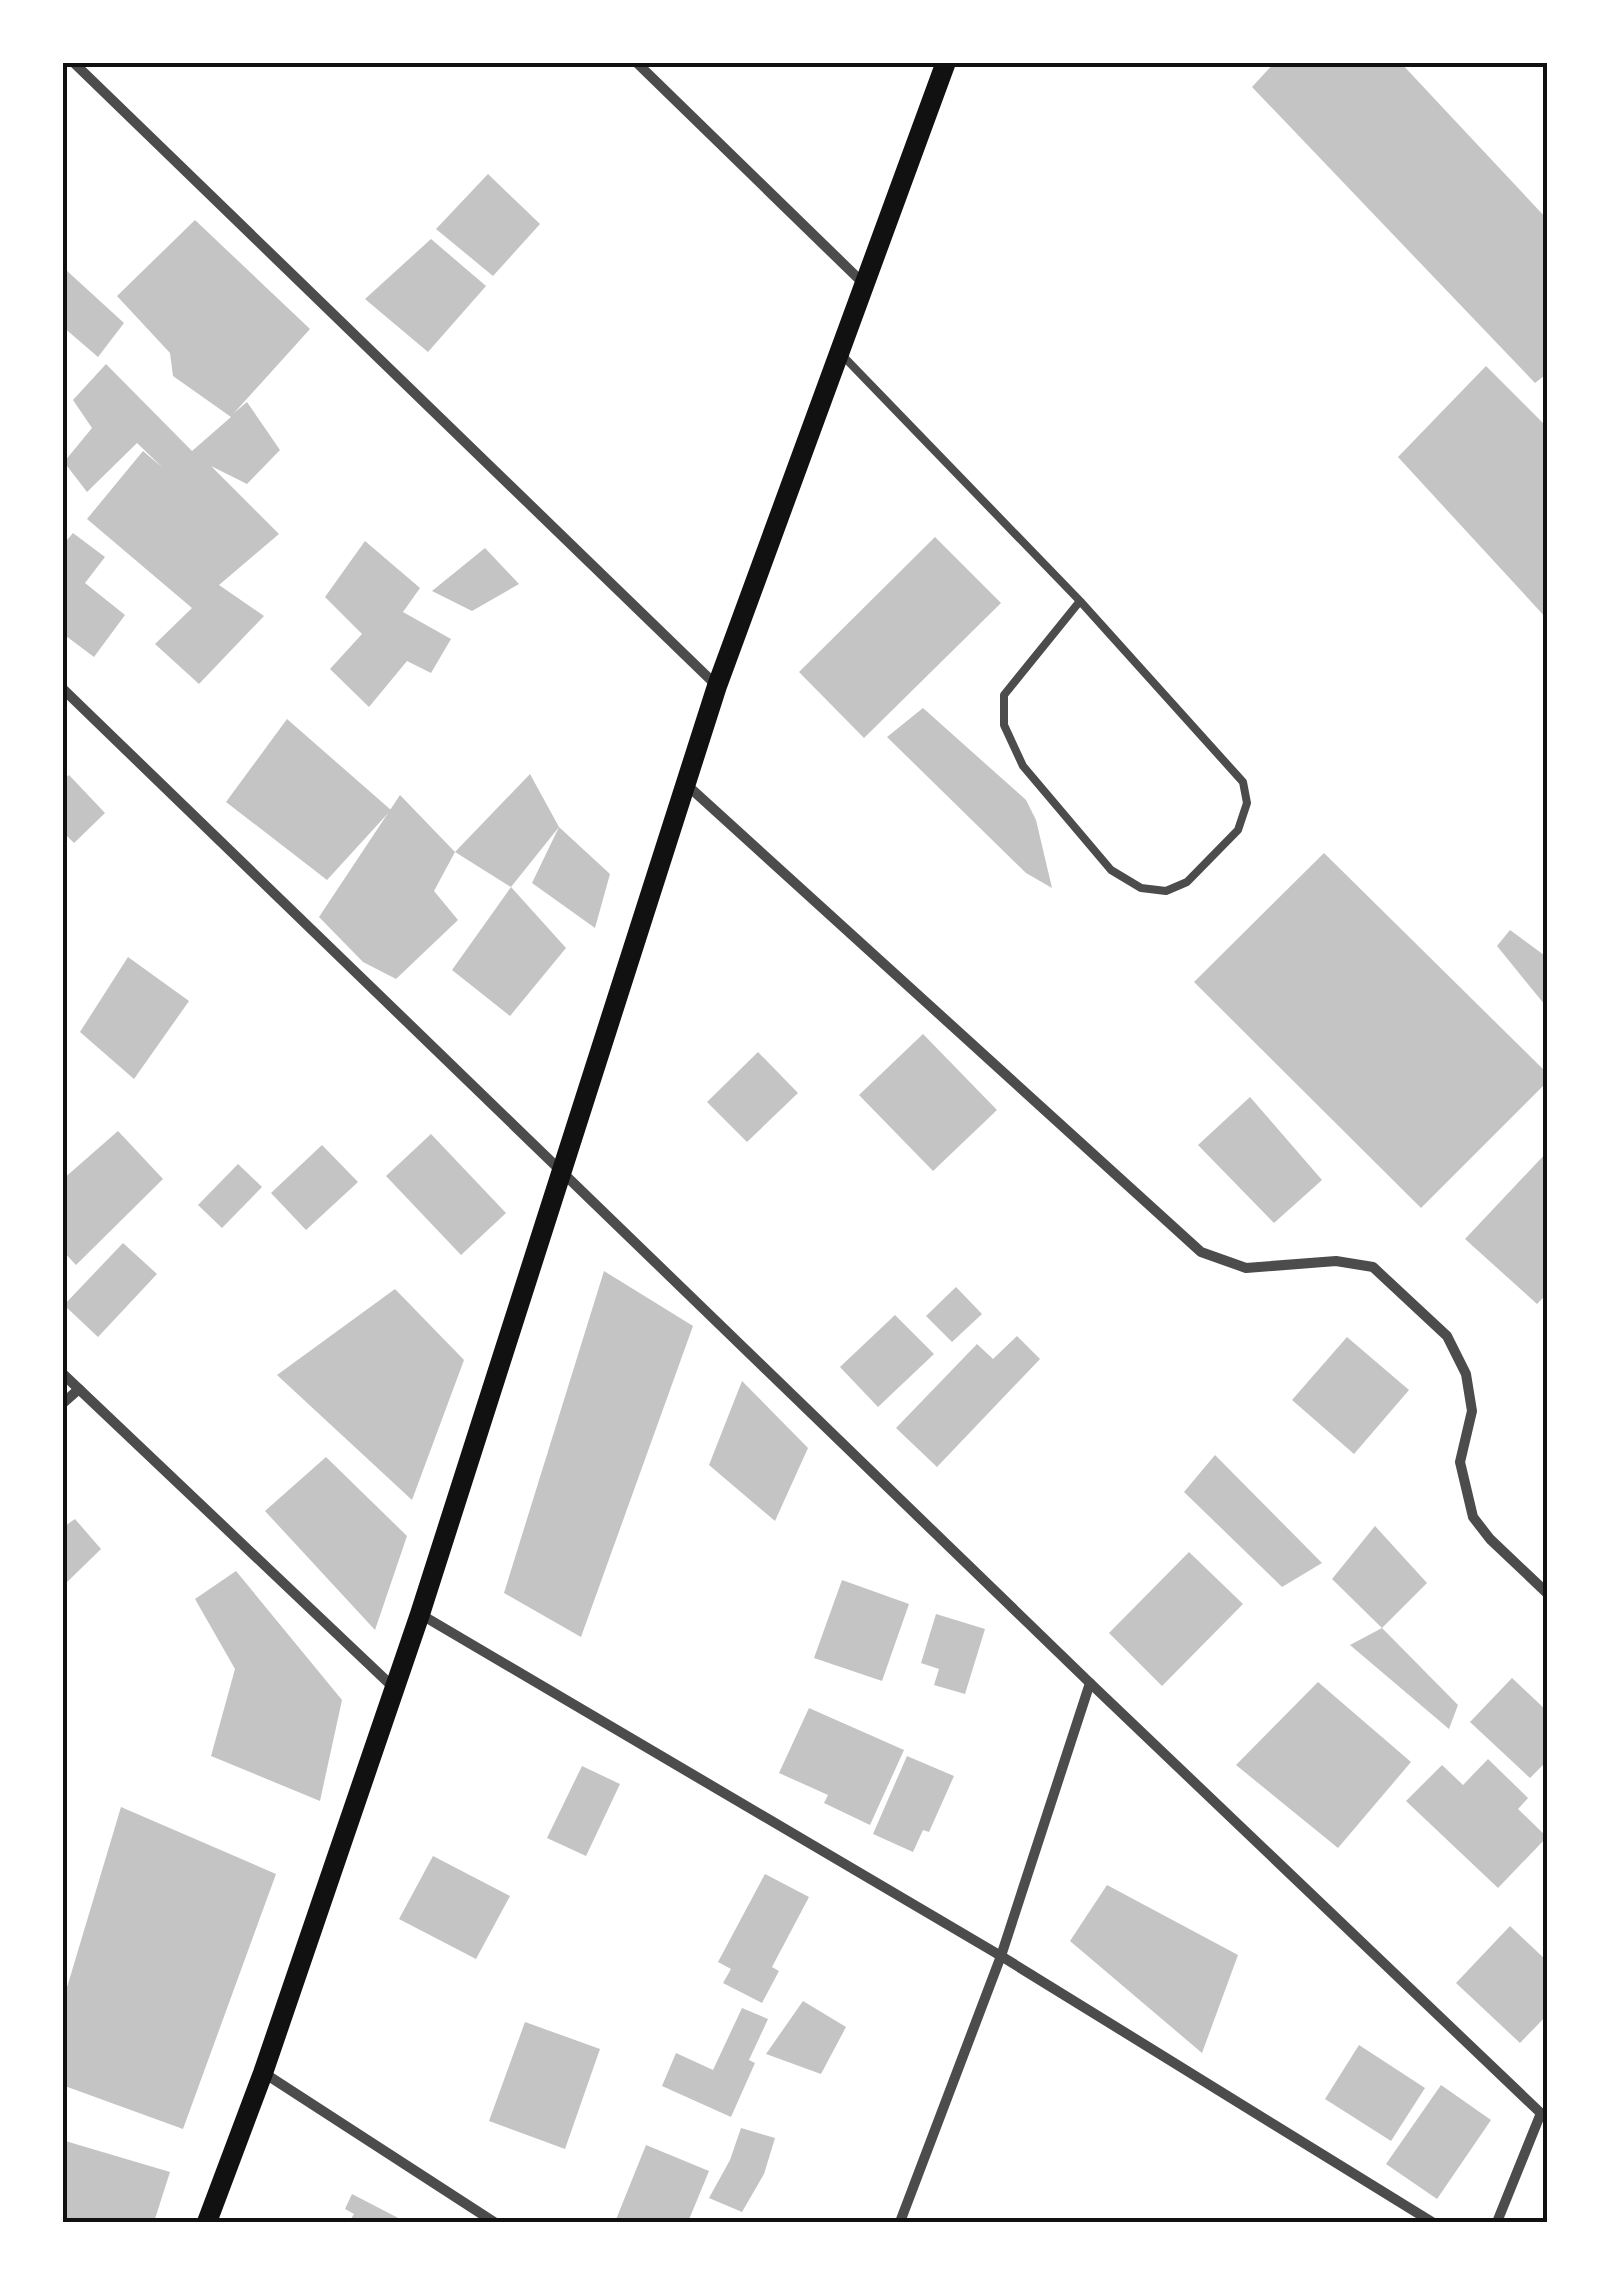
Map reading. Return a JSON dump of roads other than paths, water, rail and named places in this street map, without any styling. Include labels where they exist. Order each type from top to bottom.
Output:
[{"type":"main road","points":[[207,2222],[263,2072],[420,1614],[718,686],[946,62]]},
{"type":"street","points":[[72,62],[718,686]]},
{"type":"street","points":[[636,62],[864,284]]},
{"type":"street","points":[[62,688],[1090,1683],[1544,2116],[1497,2222]]},
{"type":"street","points":[[686,785],[1201,1252],[1246,1268],[1336,1261],[1373,1268],[1399,1289],[1448,1336],[1466,1374],[1472,1411],[1460,1462],[1473,1517],[1490,1539],[1548,1594]]},
{"type":"street","points":[[62,1373],[394,1687]]},
{"type":"street","points":[[62,1404],[78,1389]]},
{"type":"street","points":[[420,1614],[1001,1956],[1432,2222]]},
{"type":"street","points":[[900,2222],[1001,1956],[1090,1683]]},
{"type":"street","points":[[263,2072],[494,2222]]},
{"type":"lane","points":[[840,353],[1080,602],[1243,782],[1247,803],[1238,830],[1188,882],[1166,891],[1142,888],[1111,870],[1023,766],[1004,725],[1004,695],[1080,602]]}]
